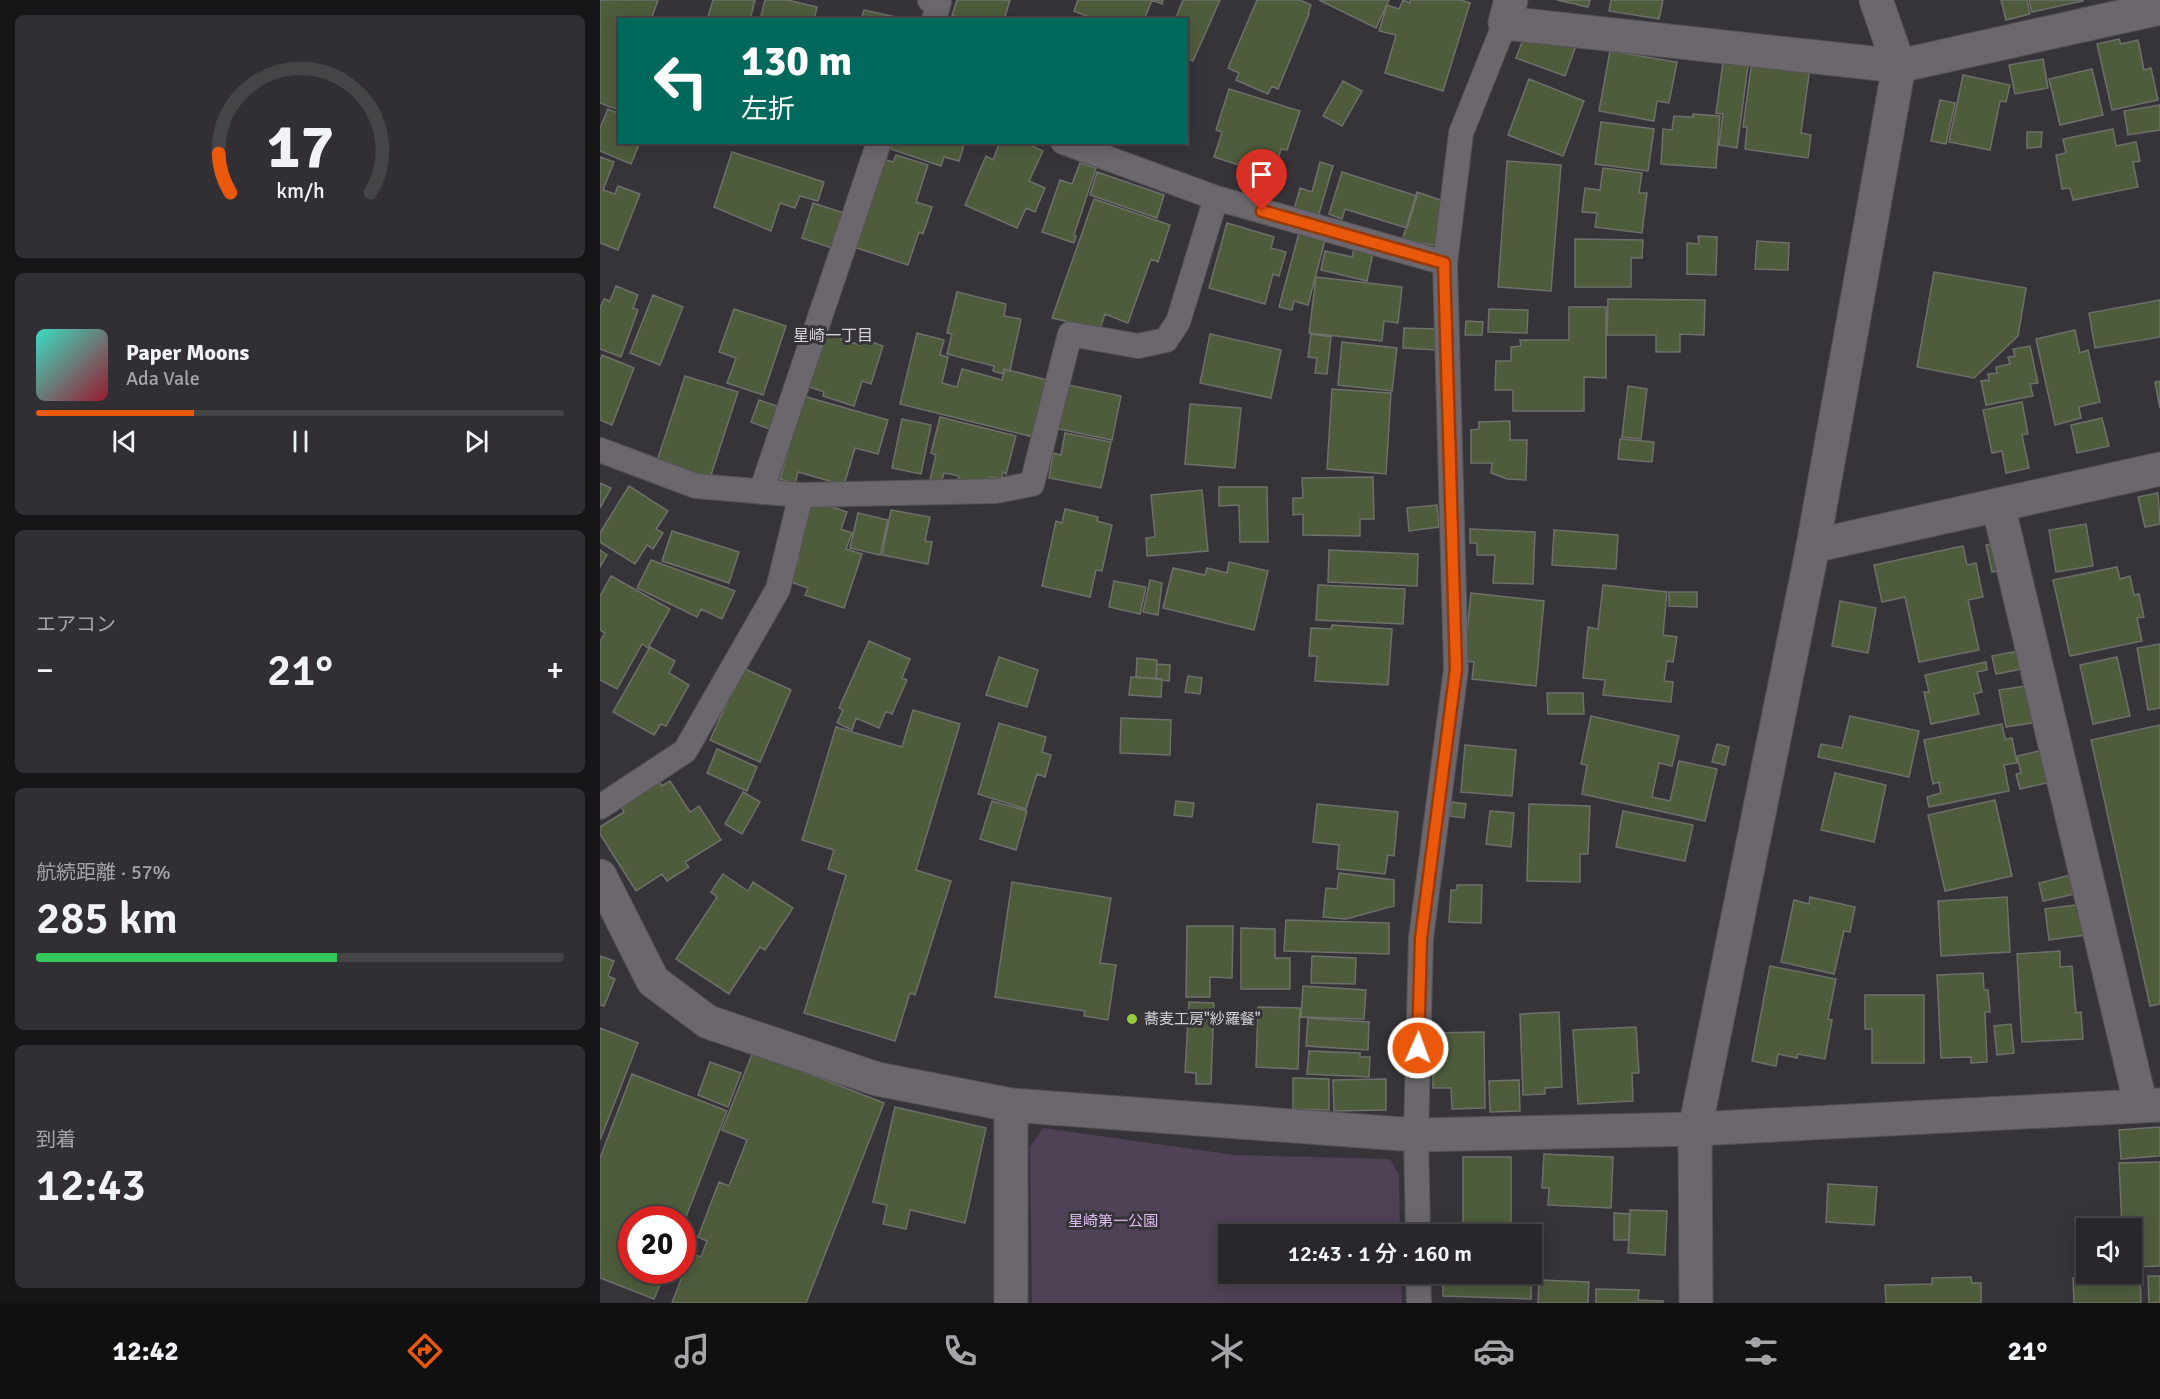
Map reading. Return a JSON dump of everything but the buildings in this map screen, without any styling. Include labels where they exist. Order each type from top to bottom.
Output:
[{"type":"street","points":[[1696,1303],[1695,1129],[1814,546],[1899,66],[1876,0]]},
{"type":"street","points":[[1508,11],[1899,66],[2159,8]]},
{"type":"street","points":[[1814,546],[2160,469]]},
{"type":"street","points":[[600,876],[653,981],[708,1022],[877,1079],[1011,1105],[1416,1135],[1695,1129],[2151,1105],[1998,505]]},
{"type":"street","points":[[1011,1105],[1011,1303]]},
{"type":"lane","points":[[930,0],[939,2],[935,18]]},
{"type":"lane","points":[[1418,1224],[1416,1135],[1421,938],[1456,669],[1444,263],[1461,133],[1508,11]]},
{"type":"lane","points":[[761,492],[878,144]]},
{"type":"lane","points":[[1069,144],[1216,198],[1444,263]]},
{"type":"lane","points":[[600,450],[696,486],[761,492],[801,495],[996,491],[1032,484],[1070,334],[1138,346],[1166,340],[1178,322],[1216,198]]},
{"type":"lane","points":[[600,807],[685,751],[778,589],[801,495]]},
{"type":"lane","points":[[1418,1284],[1419,1303]]},
{"type":"green space","name":"星崎第一公園","points":[[1043,1128],[1235,1155],[1390,1159],[1399,1175],[1400,1224],[1218,1224],[1218,1284],[1401,1284],[1402,1303],[1032,1303],[1030,1147]]},
{"type":"place","name":"蕎麦工房\"紗羅餐\"","points":[[1132,1019]]},
{"type":"district","name":"星崎一丁目","points":[[833,335]]},
{"type":"route","points":[[1262,211],[1444,263],[1456,669],[1421,938],[1418,1048]]}]
